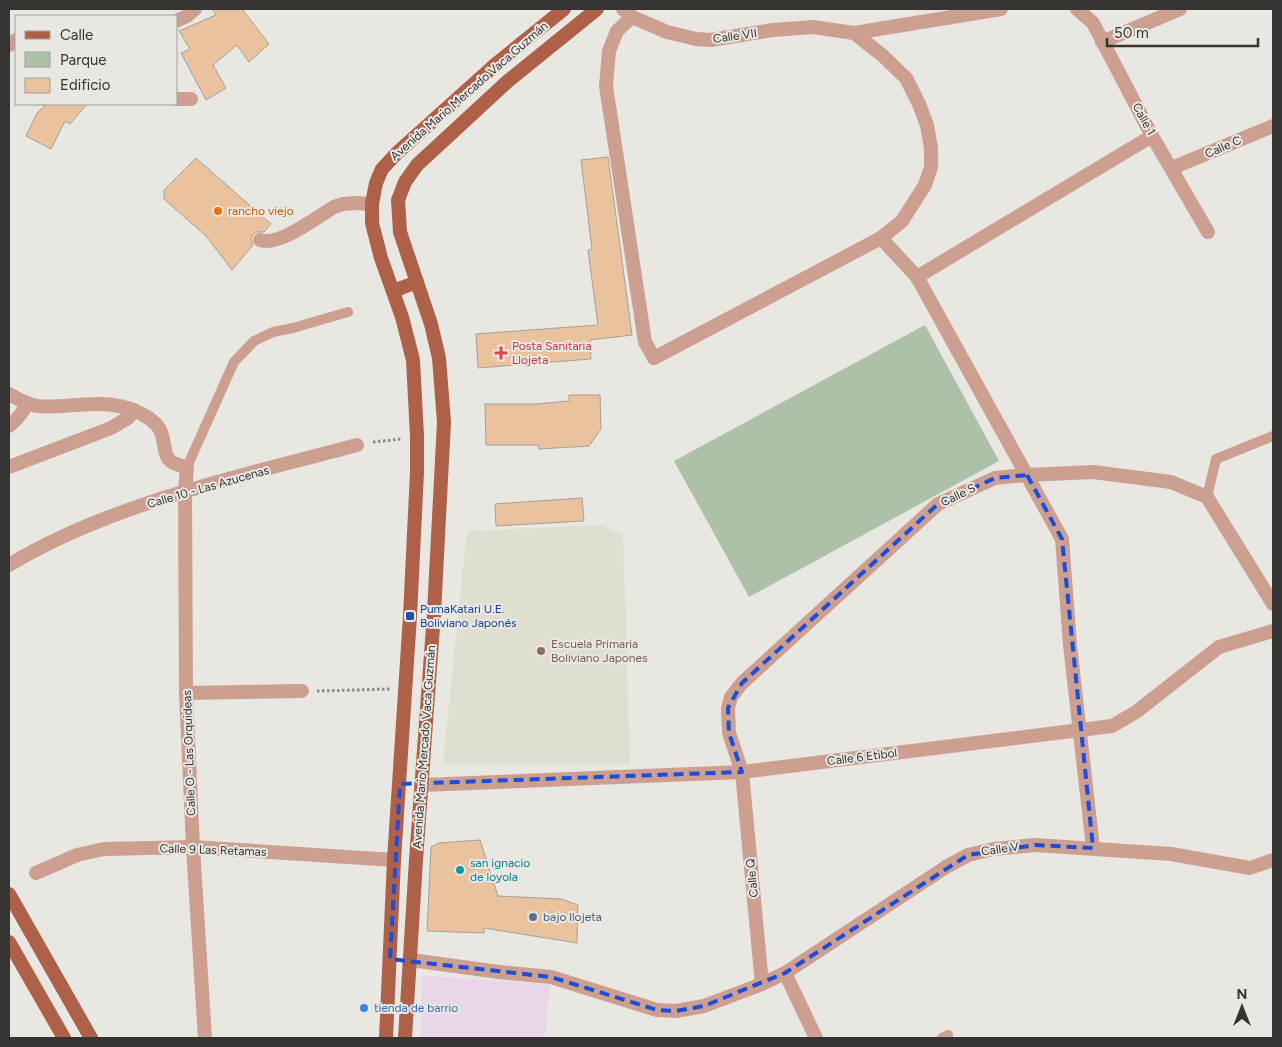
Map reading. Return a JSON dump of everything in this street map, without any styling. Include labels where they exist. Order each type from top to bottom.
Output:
[{"type":"main road","name":"Avenida Mario Mercado Vaca Guzmán","points":[[386,1038],[394,860],[406,689],[417,436],[413,360],[402,317],[374,232],[372,204],[376,183],[382,169],[398,152],[496,64],[564,9]]},
{"type":"main road","name":"Avenida Mario Mercado Vaca Guzmán","points":[[405,1038],[444,422],[440,358],[431,324],[400,232],[398,200],[405,182],[417,165],[508,81],[597,9]]},
{"type":"main road","points":[[393,291],[417,282]]},
{"type":"main road","points":[[415,508],[440,508]]},
{"type":"main road","points":[[400,784],[422,785]]},
{"type":"main road","points":[[394,860],[416,860]]},
{"type":"main road","points":[[9,894],[91,1038]]},
{"type":"main road","points":[[9,942],[64,1038]]},
{"type":"main road","points":[[390,959],[411,960]]},
{"type":"street","points":[[178,20],[195,9]]},
{"type":"street","points":[[854,33],[1001,9]]},
{"type":"street","name":"Calle 1","points":[[1077,9],[1093,23],[1152,136],[1208,232]]},
{"type":"street","points":[[1102,42],[1180,9]]},
{"type":"street","points":[[628,13],[617,31],[609,51],[606,86],[646,342],[654,358],[881,238],[902,221],[925,185],[931,167],[931,148],[919,104],[906,78],[854,33]]},
{"type":"street","name":"Calle VII","points":[[628,13],[667,32],[696,39],[711,40],[773,30],[813,27],[854,33]]},
{"type":"street","points":[[178,99],[191,99]]},
{"type":"street","name":"Calle C","points":[[1172,168],[1273,126]]},
{"type":"street","points":[[917,277],[1152,136]]},
{"type":"street","points":[[260,240],[268,242],[280,240],[334,207],[344,204],[372,204]]},
{"type":"street","points":[[881,238],[917,277],[1062,539],[1070,645],[1093,848]]},
{"type":"street","points":[[9,394],[37,406],[116,405],[134,410],[150,419],[160,431],[163,448],[169,460],[178,466],[188,468]]},
{"type":"street","points":[[9,426],[17,420],[27,403]]},
{"type":"street","points":[[9,467],[111,428],[128,418],[134,410]]},
{"type":"street","name":"Calle 10 - Las Azucenas","points":[[9,566],[28,553],[95,523],[173,494],[357,445]]},
{"type":"street","name":"Calle O - Las Orquideas","points":[[188,468],[184,492],[186,693],[205,1038]]},
{"type":"street","name":"Calle S","points":[[742,772],[729,733],[728,708],[730,697],[742,683],[938,504],[994,478],[1093,472],[1172,482],[1207,497]]},
{"type":"street","points":[[1207,497],[1273,604]]},
{"type":"street","name":"Calle 6 Etibol","points":[[422,785],[742,772],[1112,726],[1136,712],[1220,647],[1273,631]]},
{"type":"street","points":[[186,693],[302,691]]},
{"type":"street","name":"Calle Q","points":[[742,772],[762,984]]},
{"type":"street","name":"Calle V","points":[[411,960],[551,977],[657,1010],[676,1011],[704,1006],[762,984],[785,973],[919,883],[968,855],[994,849],[1035,845],[1171,854],[1250,868],[1273,860]]},
{"type":"street","name":"Calle 9 Las Retamas","points":[[36,873],[77,855],[104,849],[193,847],[394,860]]},
{"type":"street","points":[[785,973],[816,1038]]},
{"type":"lane","points":[[188,468],[234,362],[254,342],[273,332],[294,328],[348,312]]},
{"type":"lane","points":[[1207,497],[1216,459],[1273,436]]},
{"type":"path","points":[[357,445],[417,436]]},
{"type":"path","points":[[302,691],[406,689]]},
{"type":"highlighted area","points":[[1027,475],[1062,539],[1093,848],[1035,845],[968,855],[785,973],[704,1006],[676,1011],[657,1010],[551,977],[390,959],[400,784],[742,772],[729,733],[728,708],[742,683],[938,504],[995,478]]},
{"type":"shaded area","name":"Escuela Primaria Boliviano Japones","points":[[601,525],[623,535],[630,764],[443,764],[466,538],[470,531]]},
{"type":"shaded area","points":[[423,976],[550,984],[545,1038],[420,1038]]},
{"type":"green space","points":[[925,325],[999,461],[749,597],[674,461]]},
{"type":"building","points":[[212,9],[242,9],[269,44],[249,62],[237,45],[213,65],[226,88],[206,100],[181,53],[190,49],[179,31],[216,15]]},
{"type":"building","points":[[43,105],[86,105],[70,124],[65,121],[51,149],[26,136],[37,113],[45,106]]},
{"type":"building","points":[[608,157],[632,335],[590,340],[591,359],[478,368],[476,334],[598,325],[588,250],[592,249],[581,160]]},
{"type":"building","name":"rancho viejo","points":[[196,158],[271,224],[264,232],[253,234],[251,239],[253,245],[232,270],[206,236],[164,199],[164,190]]},
{"type":"building","points":[[569,395],[600,395],[601,429],[589,446],[539,449],[538,445],[486,445],[485,404],[536,404],[569,401]]},
{"type":"building","points":[[582,498],[584,521],[496,526],[495,504]]},
{"type":"building","points":[[480,840],[498,896],[561,899],[578,905],[577,943],[484,928],[484,933],[427,931],[431,847],[439,843]]},
{"type":"place","name":"rancho viejo","points":[[218,211]]},
{"type":"place","name":"Posta Sanitaria Llojeta","points":[[501,353]]},
{"type":"place","name":"PumaKatari U.E. Boliviano Japonés","points":[[410,616]]},
{"type":"place","name":"Escuela Primaria Boliviano Japones","points":[[541,651]]},
{"type":"place","name":"san ignacio de loyola","points":[[460,870]]},
{"type":"place","name":"bajo llojeta","points":[[533,917]]},
{"type":"place","name":"tienda de barrio","points":[[364,1008]]}]
